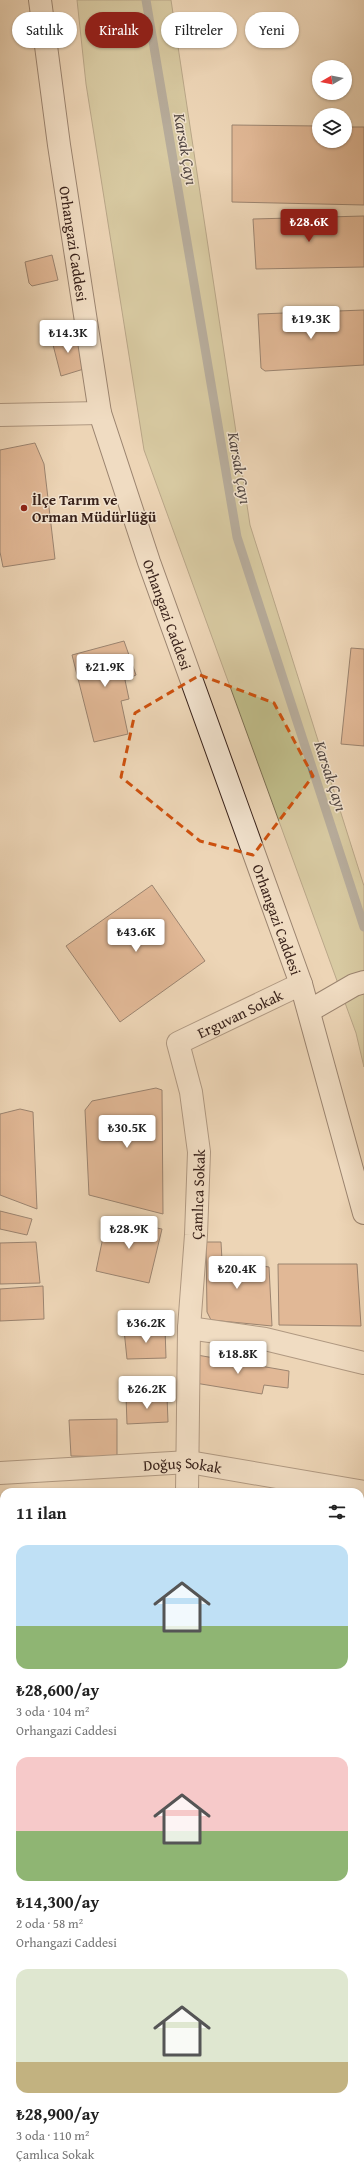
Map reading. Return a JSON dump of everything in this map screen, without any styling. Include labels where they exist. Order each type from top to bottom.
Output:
[{"type":"street","name":"Orhangazi Caddesi","points":[[40,0],[59,144],[100,413],[149,562],[302,984],[364,1213]]},
{"type":"street","points":[[0,415],[100,413]]},
{"type":"street","points":[[309,1011],[359,983]]},
{"type":"street","name":"Erguvan Sokak","points":[[178,1043],[302,984]]},
{"type":"street","name":"Çamlıca Sokak","points":[[178,1043],[191,1092],[199,1152],[196,1235],[189,1328],[189,1462],[187,1488]]},
{"type":"street","points":[[189,1328],[265,1339],[364,1364]]},
{"type":"street","name":"Doğuş Sokak","points":[[0,1473],[189,1462],[341,1488]]},
{"type":"highlighted area","points":[[200,675],[274,703],[313,776],[253,855],[200,841],[121,777],[135,713]]},
{"type":"shaded area","points":[[77,0],[171,0],[173,12],[161,12],[161,48],[178,48],[250,525],[364,886],[364,1067],[356,1033],[144,450],[86,84]]},
{"type":"building","points":[[232,125],[312,126],[312,148],[352,148],[352,127],[364,127],[364,205],[232,202]]},
{"type":"building","points":[[364,216],[364,267],[256,269],[253,219]]},
{"type":"building","points":[[52,255],[58,280],[32,286],[29,283],[25,262]]},
{"type":"building","points":[[364,310],[364,365],[265,371],[261,368],[258,314]]},
{"type":"building","points":[[73,331],[87,368],[61,376],[51,337]]},
{"type":"building","name":"İlçe Tarım ve Orman Müdürlüğü","points":[[35,443],[44,464],[55,559],[3,567],[0,552],[0,450]]},
{"type":"building","points":[[124,641],[136,675],[125,680],[129,699],[121,701],[128,734],[94,742],[72,655]]},
{"type":"building","points":[[351,648],[364,649],[364,746],[341,744]]},
{"type":"building","points":[[152,885],[205,961],[120,1022],[66,946]]},
{"type":"building","points":[[156,1088],[162,1090],[163,1214],[89,1195],[85,1110],[92,1101]]},
{"type":"building","points":[[20,1109],[33,1112],[37,1209],[0,1195],[0,1114]]},
{"type":"building","points":[[0,1211],[32,1219],[27,1235],[0,1229]]},
{"type":"building","points":[[107,1218],[162,1229],[149,1283],[96,1271]]},
{"type":"building","points":[[36,1242],[40,1283],[0,1284],[0,1243]]},
{"type":"building","points":[[206,1242],[221,1242],[222,1260],[269,1267],[272,1326],[211,1320],[207,1312]]},
{"type":"building","points":[[278,1264],[357,1264],[361,1326],[279,1325]]},
{"type":"building","points":[[43,1286],[44,1319],[0,1321],[0,1289]]},
{"type":"building","points":[[165,1328],[166,1358],[127,1359],[124,1330]]},
{"type":"building","points":[[197,1355],[289,1371],[288,1388],[264,1385],[262,1394],[195,1383]]},
{"type":"building","points":[[126,1396],[167,1396],[168,1422],[127,1424]]},
{"type":"building","points":[[117,1419],[117,1457],[71,1456],[69,1420]]},
{"type":"waterway","name":"Karsak Çayı","points":[[146,0],[237,537],[364,927]]},
{"type":"place","name":"İlçe Tarım ve Orman Müdürlüğü","points":[[24,508]]}]
